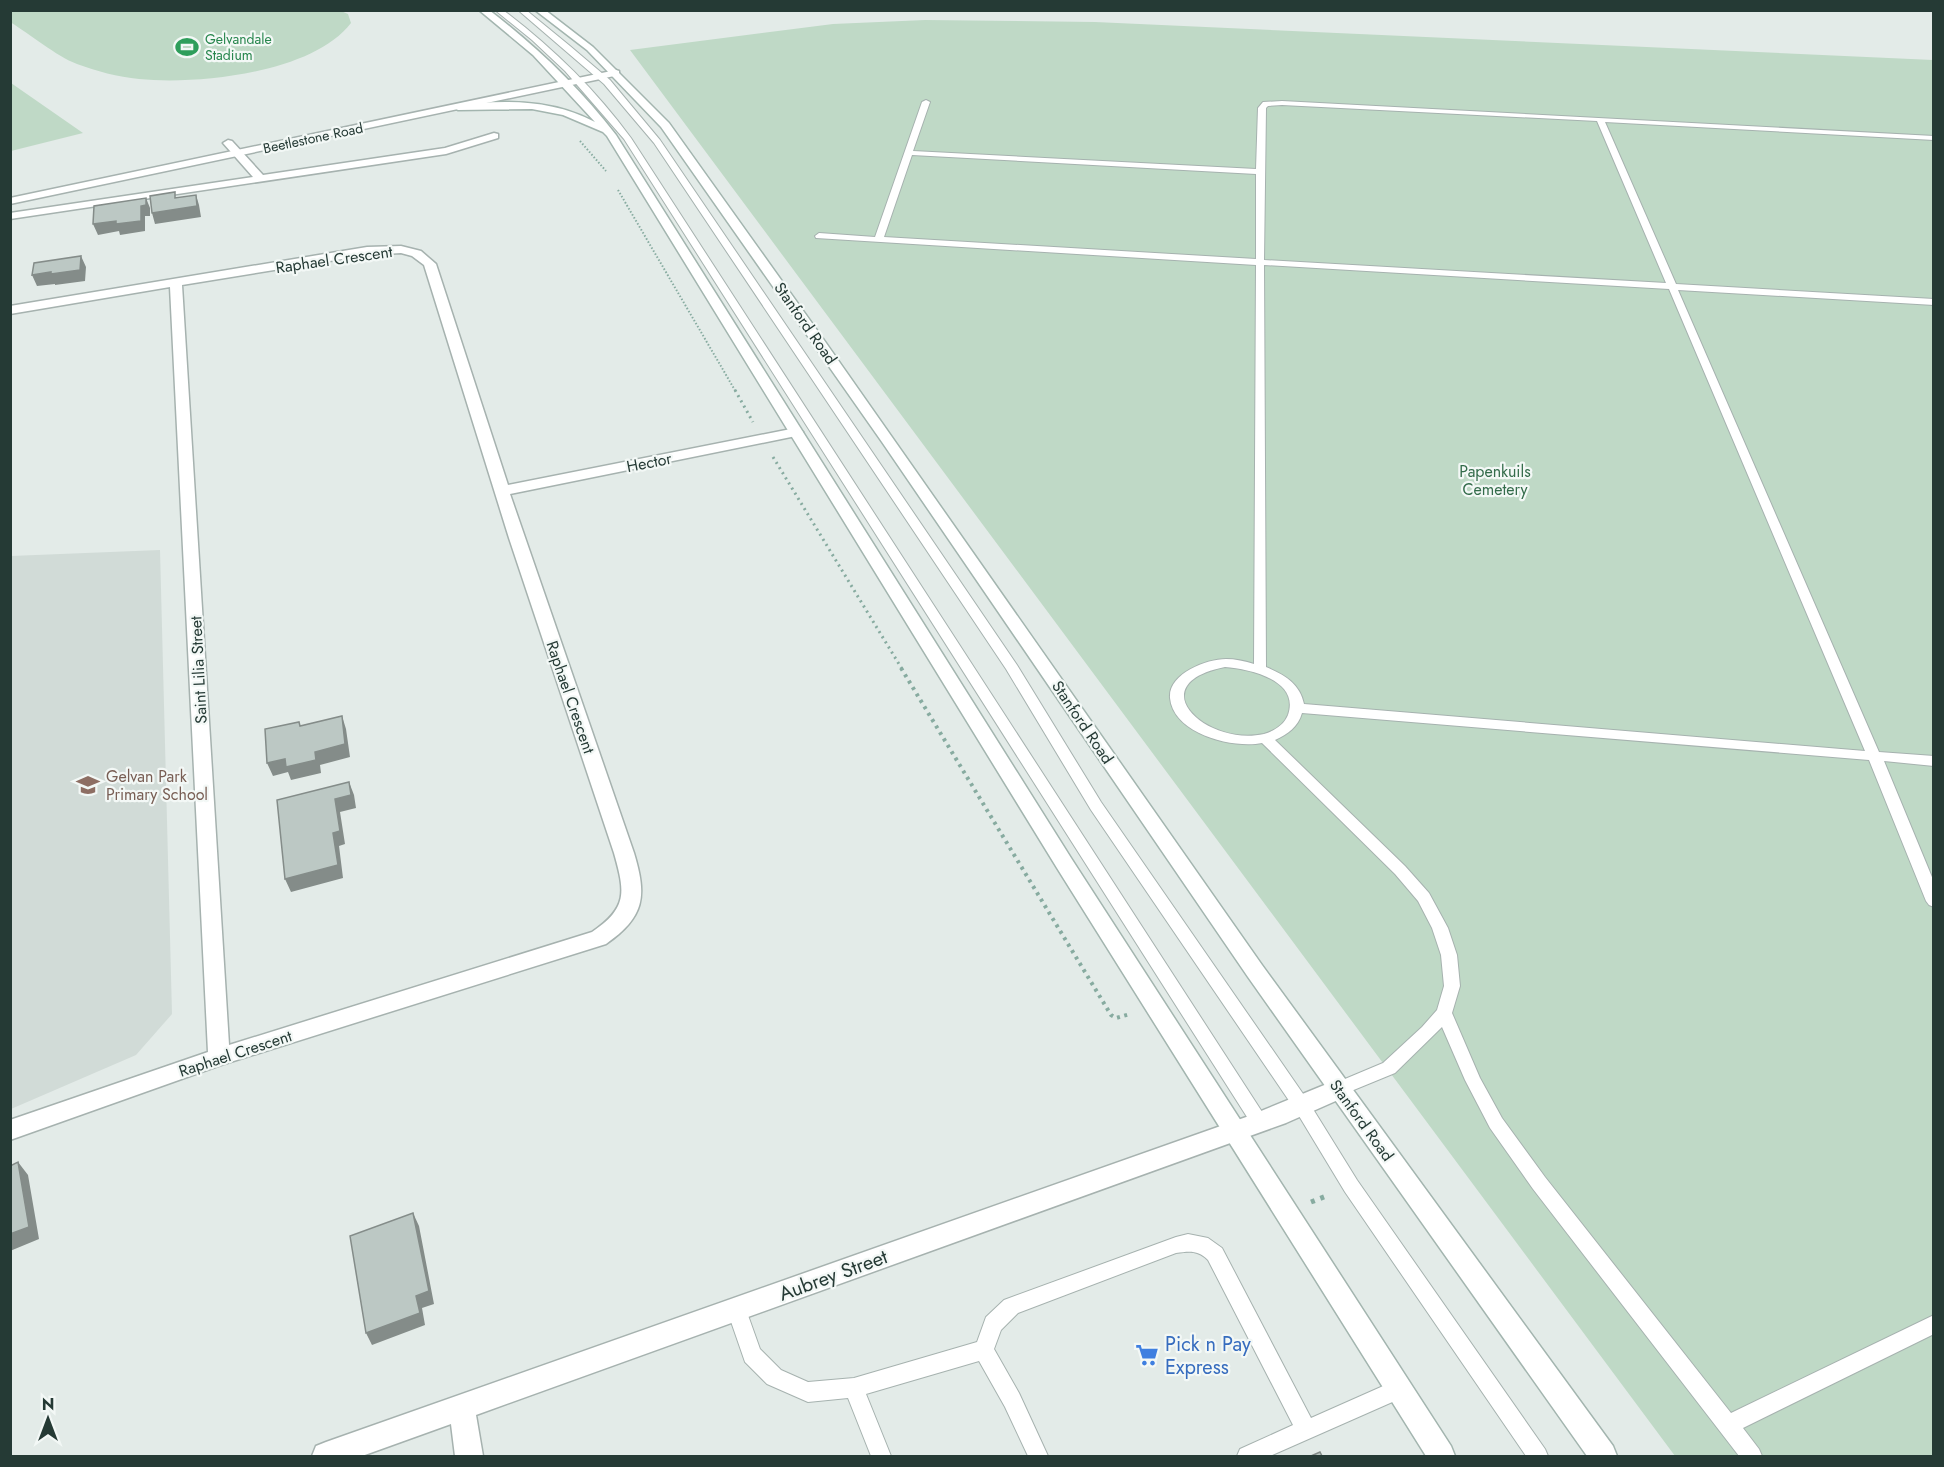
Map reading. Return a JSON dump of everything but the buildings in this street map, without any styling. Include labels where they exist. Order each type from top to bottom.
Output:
[{"type":"street","points":[[483,10],[509,29],[567,82],[611,135],[1154,1005],[1249,1127],[1399,1389],[1441,1456]]},
{"type":"street","name":"Stanford Road","points":[[539,10],[564,27],[665,125],[942,516],[1339,1089],[1603,1456]]},
{"type":"street","points":[[547,76],[590,67],[607,71]]},
{"type":"street","name":"Beetlestone Road","points":[[10,201],[458,107],[580,80],[607,71]]},
{"type":"street","points":[[458,107],[516,104],[549,108],[578,117],[611,135]]},
{"type":"street","name":"Beetlestone Road","points":[[10,216],[446,151],[494,136]]},
{"type":"street","points":[[10,189],[233,142],[238,154],[261,179]]},
{"type":"street","name":"Raphael Crescent","points":[[10,310],[367,251],[392,249],[418,252],[430,264],[502,491],[631,876],[634,893],[630,909],[623,921],[599,939],[219,1057],[10,1130]]},
{"type":"street","name":"Saint Lilia Street","points":[[176,283],[219,1057]]},
{"type":"street","name":"Hector","points":[[502,491],[796,432]]},
{"type":"street","name":"Aubrey Street","points":[[326,1456],[1173,1152],[1249,1127],[1339,1089]]},
{"type":"street","points":[[462,1408],[469,1456]]},
{"type":"lane","points":[[498,10],[528,33],[580,80],[642,160],[1249,1127]]},
{"type":"lane","points":[[521,10],[590,67],[607,71],[613,90],[657,142],[1012,668],[1096,806],[1302,1106],[1351,1185],[1538,1456]]},
{"type":"lane","points":[[879,239],[926,102]]},
{"type":"lane","points":[[1260,668],[1262,108],[1273,103],[1934,138]]},
{"type":"lane","points":[[1600,119],[1874,755],[1934,901]]},
{"type":"lane","points":[[909,153],[1260,172]]},
{"type":"lane","points":[[819,236],[1934,302]]},
{"type":"lane","points":[[1225,663],[1260,668],[1276,675],[1295,696],[1297,708],[1292,721],[1281,731],[1265,738],[1228,739],[1194,725],[1183,714],[1178,702],[1178,691],[1183,680],[1201,668],[1225,663]]},
{"type":"lane","points":[[1297,708],[1934,761]]},
{"type":"lane","points":[[1265,738],[1400,870],[1424,897],[1440,928],[1449,955],[1452,986],[1444,1013],[1428,1032],[1389,1068],[1339,1089]]},
{"type":"lane","points":[[1444,1013],[1473,1080],[1496,1123],[1539,1183],[1752,1456]]},
{"type":"lane","points":[[1038,1456],[1012,1400],[984,1350],[993,1324],[1011,1306],[1176,1245],[1192,1242],[1206,1244],[1215,1254],[1306,1430]]},
{"type":"lane","points":[[737,1310],[753,1355],[774,1377],[808,1392],[854,1388],[984,1350]]},
{"type":"lane","points":[[1727,1425],[1934,1324]]},
{"type":"lane","points":[[854,1388],[881,1456]]},
{"type":"lane","points":[[1247,1456],[1399,1389]]},
{"type":"path","points":[[577,138],[598,158],[609,174]]},
{"type":"path","points":[[615,184],[762,439],[1111,1015],[1116,1018],[1154,1005]]},
{"type":"shaded area","name":"Gelvan Park Primary School","points":[[160,550],[172,1014],[136,1055],[11,1109],[11,556]]},
{"type":"green space","name":"Gelvandale Stadium","points":[[11,10],[341,11],[348,14],[351,23],[333,40],[310,54],[253,72],[192,80],[139,79],[92,69],[60,56],[10,22]]},
{"type":"green space","name":"Papenkuils Cemetery","points":[[925,20],[1095,22],[1933,60],[1933,1456],[1675,1456],[630,50],[833,24]]},
{"type":"green space","points":[[11,83],[83,133],[11,151]]},
{"type":"place","name":"Gelvandale Stadium","points":[[187,47]]},
{"type":"place","name":"Gelvan Park Primary School","points":[[88,785]]},
{"type":"place","name":"Pick n Pay Express","points":[[1147,1355]]}]
